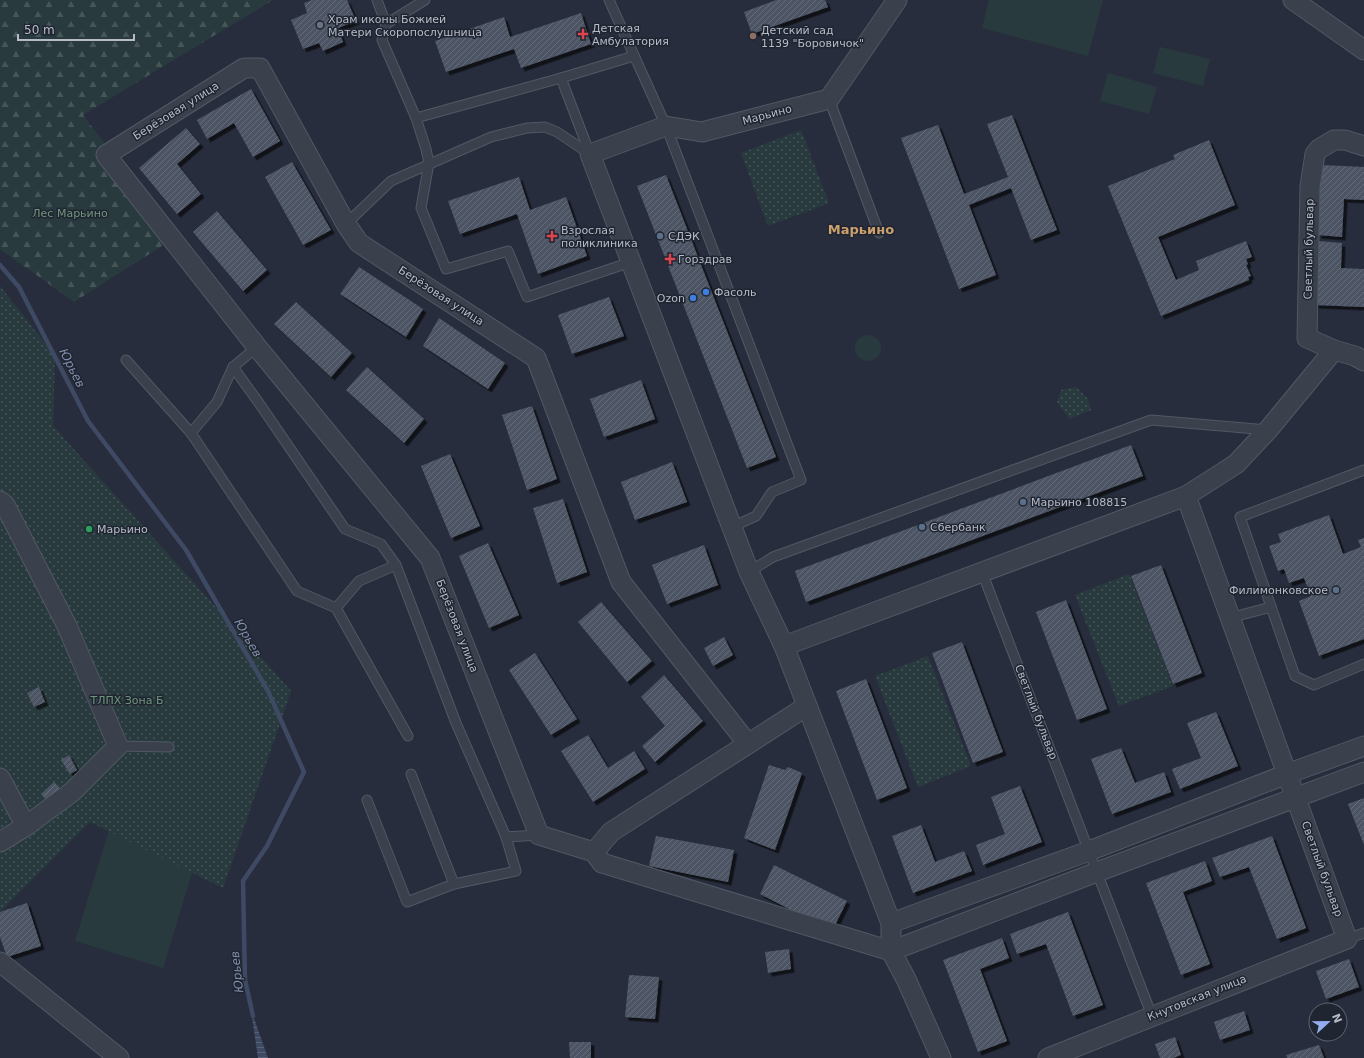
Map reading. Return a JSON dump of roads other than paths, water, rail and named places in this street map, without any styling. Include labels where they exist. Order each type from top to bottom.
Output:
[{"type":"street","points":[[829,99],[897,0]]},
{"type":"street","points":[[1299,2],[1364,50]]},
{"type":"street","name":"Берёзовая улица","points":[[539,835],[430,558],[257,348],[106,155],[244,68],[260,68],[346,224],[359,243],[536,358],[621,582],[748,744]]},
{"type":"street","name":"Марьино","points":[[590,154],[666,126],[702,132],[829,99]]},
{"type":"street","name":"Светлый бульвар","points":[[1364,146],[1345,140],[1334,140],[1319,149],[1315,154],[1310,186],[1307,338],[1334,350],[1355,356],[1364,361]]},
{"type":"street","points":[[590,154],[749,572],[784,646],[891,923],[891,951],[906,979],[939,1056]]},
{"type":"street","points":[[784,646],[1186,496],[1236,464],[1268,430],[1334,350]]},
{"type":"street","name":"Светлый бульвар","points":[[1186,496],[1229,618],[1296,798],[1356,936]]},
{"type":"street","points":[[0,501],[5,505],[67,626],[118,746],[72,792],[26,826],[0,842]]},
{"type":"street","points":[[594,852],[612,832],[807,706]]},
{"type":"street","points":[[891,923],[1089,851],[1287,774],[1364,746]]},
{"type":"street","points":[[539,835],[594,852],[602,862],[891,951],[1364,772]]},
{"type":"street","points":[[0,778],[26,826]]},
{"type":"street","name":"Кнутовская улица","points":[[1048,1058],[1356,936]]},
{"type":"street","points":[[0,962],[118,1058]]},
{"type":"lane","points":[[377,0],[386,24],[382,40],[416,118],[426,149],[429,163],[421,208],[446,269],[508,251],[527,297],[631,262]]},
{"type":"lane","points":[[386,24],[425,0]]},
{"type":"lane","points":[[609,0],[666,126],[801,480],[772,492],[756,516],[732,527]]},
{"type":"lane","points":[[416,118],[634,56]]},
{"type":"lane","points":[[561,78],[590,154]]},
{"type":"lane","points":[[829,99],[879,233]]},
{"type":"lane","points":[[346,224],[391,181],[491,137],[533,128],[545,127],[557,132],[590,154]]},
{"type":"lane","points":[[191,433],[217,402],[233,367],[257,348]]},
{"type":"lane","points":[[126,360],[191,433],[297,591],[336,608],[408,736]]},
{"type":"lane","points":[[233,367],[345,529],[381,544],[396,565],[456,723],[506,837],[516,871],[454,884],[407,902],[367,800]]},
{"type":"lane","points":[[749,572],[772,557],[1151,420],[1268,430]]},
{"type":"lane","points":[[1364,470],[1240,516],[1295,676],[1314,685],[1364,664]]},
{"type":"lane","points":[[336,608],[359,581],[396,565]]},
{"type":"lane","name":"Светлый бульвар","points":[[982,572],[1152,1016]]},
{"type":"lane","points":[[1229,618],[1271,607]]},
{"type":"lane","points":[[118,746],[169,747]]},
{"type":"lane","points":[[411,774],[454,884]]},
{"type":"lane","points":[[506,837],[539,835]]},
{"type":"water","points":[[251,1010],[268,1058],[258,1058]]},
{"type":"waterway","name":"Юрьев","points":[[0,265],[19,287],[88,421],[186,550],[268,691],[304,772],[267,846],[243,881],[245,980],[253,1016]]},
{"type":"place","name":"Храм иконы Божией Матери Скоропослушница","points":[[320,25]]},
{"type":"place","name":"Детская Амбулатория","points":[[583,34]]},
{"type":"place","name":"Детский сад 1139 \"Боровичок\"","points":[[753,36]]},
{"type":"place","name":"Взрослая поликлиника","points":[[552,236]]},
{"type":"place","name":"СДЭК","points":[[660,236]]},
{"type":"place","name":"Горздрав","points":[[670,259]]},
{"type":"place","name":"Фасоль","points":[[706,292]]},
{"type":"place","name":"Ozon","points":[[693,298]]},
{"type":"place","name":"Марьино 108815","points":[[1023,502]]},
{"type":"place","name":"Сбербанк","points":[[922,527]]},
{"type":"place","name":"Марьино","points":[[89,529]]},
{"type":"place","name":"Филимонковское","points":[[1336,590]]},
{"type":"district","name":"Марьино","points":[[861,229]]},
{"type":"park label","name":"Лес Марьино","points":[[70,213]]},
{"type":"park label","name":"ТЛПХ Зона Б","points":[[127,700]]}]
